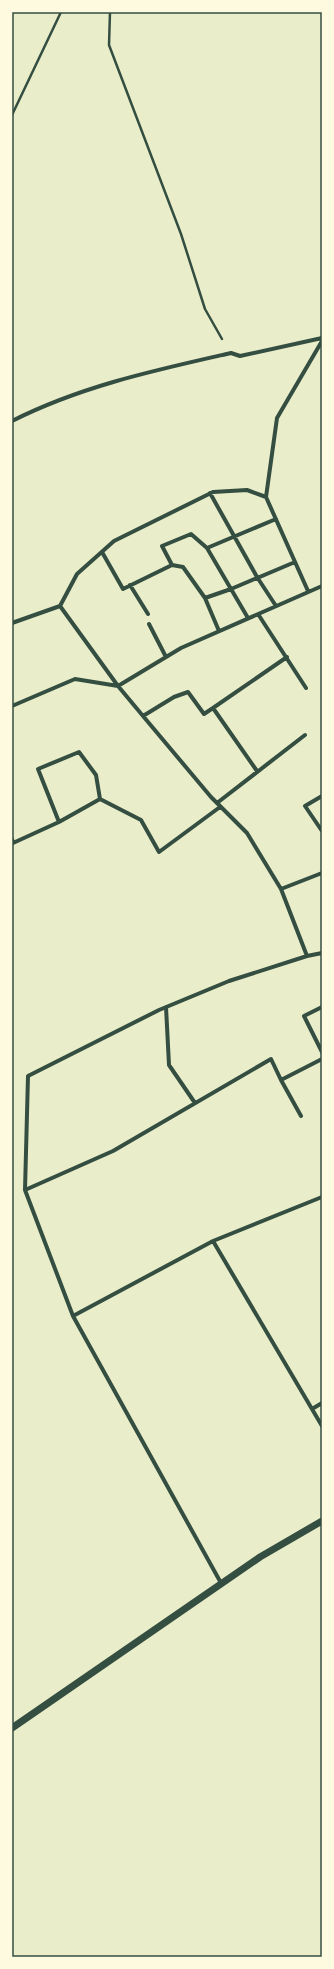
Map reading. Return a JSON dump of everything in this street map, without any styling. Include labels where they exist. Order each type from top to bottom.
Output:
[{"type":"street","points":[[12,421],[42,406],[140,373],[231,353],[240,356],[322,340]]},
{"type":"street","points":[[308,591],[266,497],[276,418],[322,340]]},
{"type":"street","points":[[12,623],[60,606],[77,574],[114,541],[210,493],[247,490],[266,497]]},
{"type":"street","points":[[210,493],[257,577],[276,606]]},
{"type":"street","points":[[207,548],[276,519]]},
{"type":"street","points":[[172,565],[162,546],[191,534],[207,548],[248,618]]},
{"type":"street","points":[[102,552],[123,589],[172,565],[183,567],[206,598],[219,631]]},
{"type":"street","points":[[206,598],[295,562]]},
{"type":"street","points":[[130,585],[148,614]]},
{"type":"street","points":[[12,706],[75,679],[118,686],[166,656],[322,586]]},
{"type":"street","points":[[60,606],[118,686],[220,807],[246,833],[281,889],[307,956]]},
{"type":"street","points":[[258,614],[306,688]]},
{"type":"street","points":[[149,624],[166,656]]},
{"type":"street","points":[[143,716],[174,697],[188,692],[204,714],[286,657]]},
{"type":"street","points":[[213,708],[257,771]]},
{"type":"street","points":[[217,803],[305,735]]},
{"type":"street","points":[[59,822],[38,769],[79,752],[96,775],[100,799]]},
{"type":"street","points":[[322,796],[305,806],[322,831]]},
{"type":"street","points":[[100,799],[141,820],[159,852],[220,807]]},
{"type":"street","points":[[12,839],[13,843],[59,822],[100,799]]},
{"type":"street","points":[[281,889],[322,873]]},
{"type":"street","points":[[222,1584],[73,1316],[25,1190],[28,1076],[166,1007],[229,981],[307,956],[322,953]]},
{"type":"street","points":[[166,1007],[168,1065],[195,1103]]},
{"type":"street","points":[[322,1007],[304,1016],[322,1052]]},
{"type":"street","points":[[25,1190],[113,1151],[271,1059],[301,1116]]},
{"type":"street","points":[[281,1080],[322,1059]]},
{"type":"street","points":[[73,1316],[213,1241],[322,1197]]},
{"type":"street","points":[[213,1241],[322,1426]]},
{"type":"street","points":[[312,1409],[322,1403]]},
{"type":"street","points":[[12,1728],[260,1557],[322,1521]]},
{"type":"path","points":[[12,116],[62,12]]},
{"type":"path","points":[[110,12],[109,45],[181,234],[205,309],[231,353]]}]
